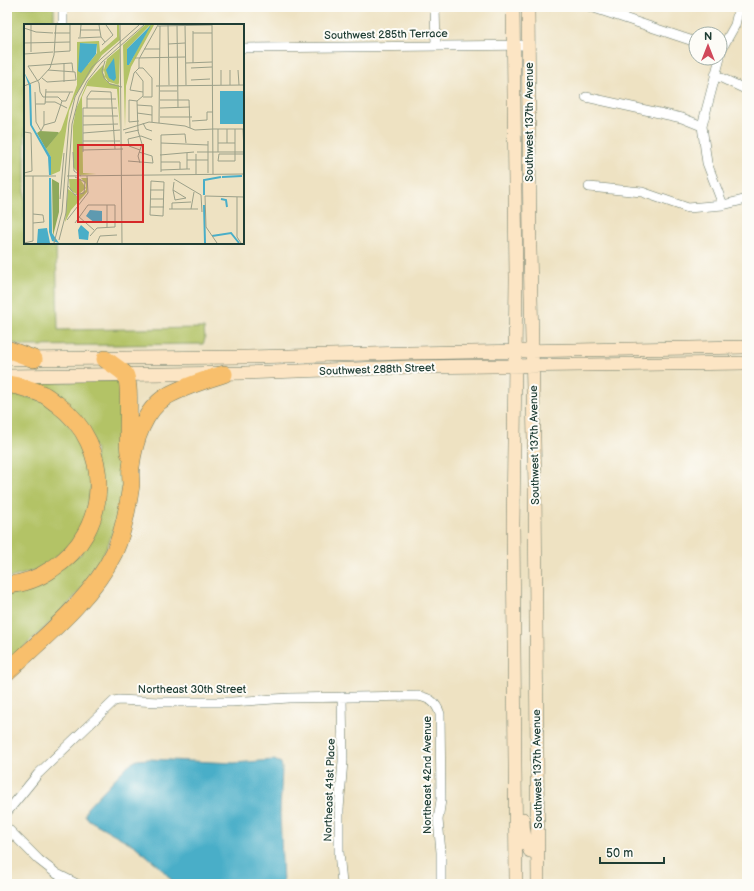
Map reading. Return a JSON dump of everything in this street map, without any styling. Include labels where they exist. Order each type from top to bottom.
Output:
[{"type":"highway","points":[[7,349],[34,359]]},
{"type":"highway","points":[[7,672],[73,609],[90,590],[109,562],[121,532],[131,485],[131,467],[127,443],[128,390],[125,375],[105,359]]},
{"type":"highway","points":[[131,467],[141,427],[153,409],[166,397],[182,389],[224,374]]},
{"type":"highway","points":[[7,384],[23,387],[44,394],[68,412],[85,434],[97,467],[98,482],[98,497],[91,523],[85,536],[70,556],[43,575],[29,581],[7,586]]},
{"type":"main road","name":"Southwest 137th Avenue","points":[[513,7],[515,214],[513,525],[516,884]]},
{"type":"main road","name":"Southwest 137th Avenue","points":[[528,7],[529,213],[533,350],[538,884]]},
{"type":"main road","points":[[515,214],[529,213]]},
{"type":"main road","name":"Southwest 288th Street","points":[[7,359],[246,357],[533,350],[747,347]]},
{"type":"main road","name":"Southwest 288th Street","points":[[7,376],[224,374],[403,367],[747,363]]},
{"type":"main road","points":[[515,726],[522,739],[524,837],[530,851],[538,853]]},
{"type":"street","points":[[63,7],[63,24]]},
{"type":"street","points":[[435,7],[436,46]]},
{"type":"street","points":[[591,7],[688,39]]},
{"type":"street","points":[[728,38],[735,25],[739,7]]},
{"type":"street","name":"Southwest 285th Terrace","points":[[244,48],[529,45]]},
{"type":"street","points":[[718,66],[702,126],[707,163],[723,205]]},
{"type":"street","points":[[716,75],[747,90]]},
{"type":"street","points":[[586,97],[682,118],[702,126]]},
{"type":"street","points":[[589,187],[642,192],[688,208],[723,205],[747,199]]},
{"type":"street","name":"Northeast 41st Place","points":[[342,697],[343,761],[339,816],[339,852],[342,884]]},
{"type":"street","name":"Northeast 30th Street","points":[[7,812],[38,774],[114,701],[232,702],[289,698],[426,697]]},
{"type":"street","name":"Northeast 42nd Avenue","points":[[426,697],[433,700],[438,707],[440,714],[441,800],[438,820],[441,852],[441,884]]},
{"type":"street","points":[[7,828],[39,860],[57,874],[77,884]]},
{"type":"green space","points":[[7,7],[54,7],[54,24],[24,24],[24,244],[56,244],[58,330],[204,328],[205,339],[203,344],[25,346],[7,342]]},
{"type":"green space","points":[[121,380],[124,459],[119,508],[113,533],[102,557],[88,580],[70,602],[7,663],[7,593],[81,554],[96,449],[29,383]]},
{"type":"green space","points":[[7,392],[48,402],[86,444],[93,497],[76,540],[43,568],[7,579]]},
{"type":"water","points":[[148,759],[234,763],[274,760],[281,763],[280,813],[283,884],[175,884],[159,866],[135,846],[89,820],[85,815],[87,808],[128,765],[137,760]]}]
